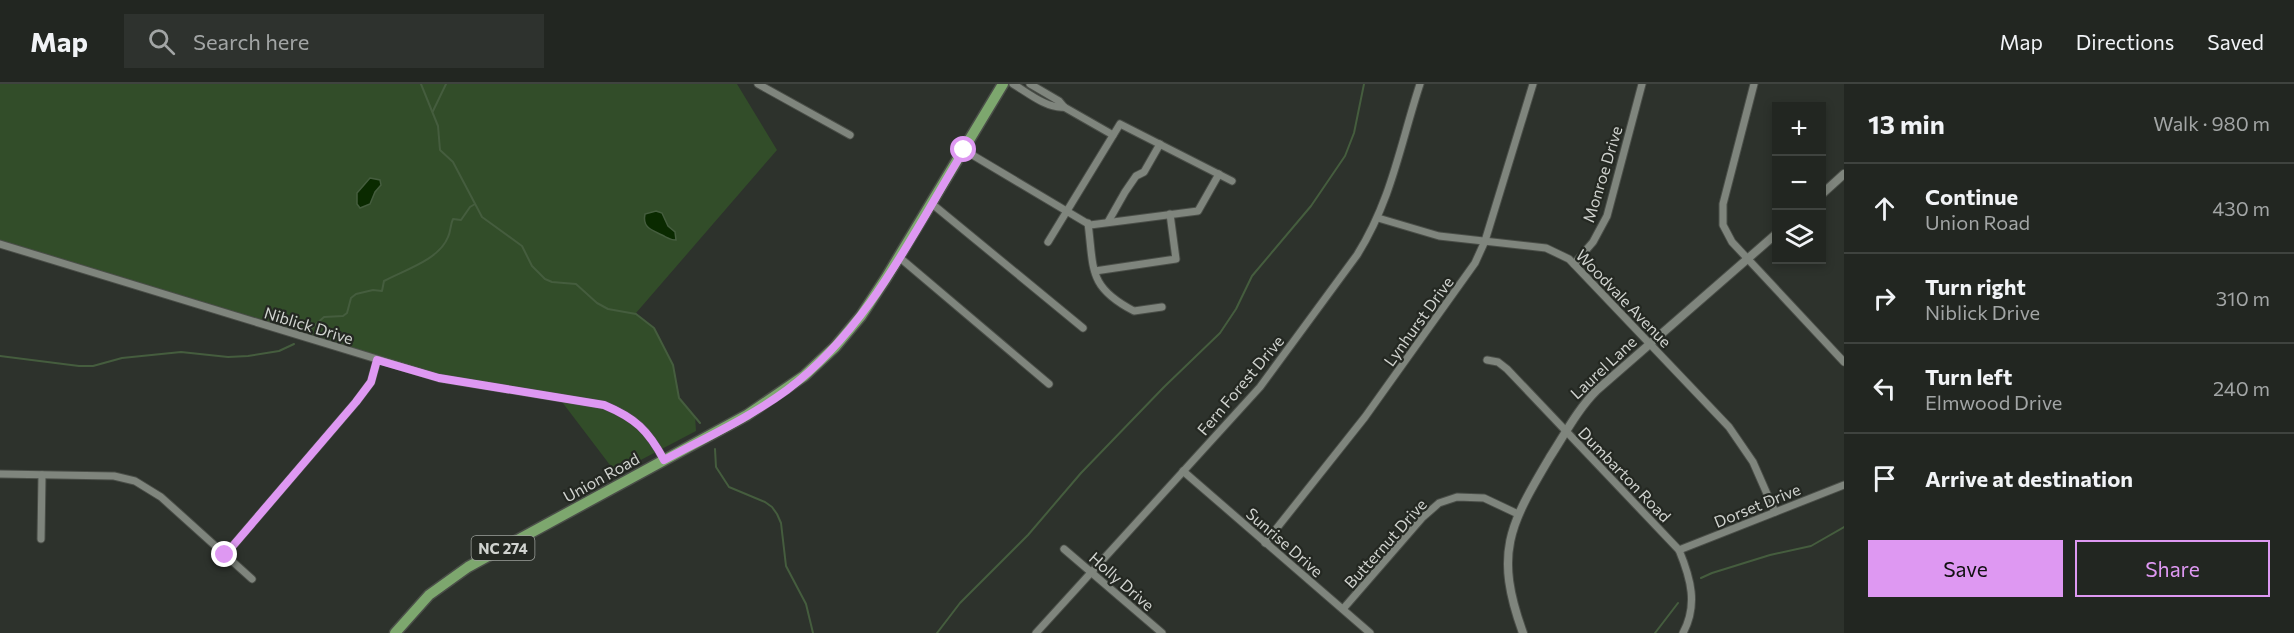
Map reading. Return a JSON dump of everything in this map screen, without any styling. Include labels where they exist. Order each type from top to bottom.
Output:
[{"type":"main road","name":"Union Road","points":[[395,633],[429,595],[460,572],[762,406],[812,369],[835,347],[861,316],[1003,84]]},
{"type":"street","points":[[758,84],[850,135]]},
{"type":"street","points":[[1013,84],[1048,104],[1058,108],[1064,107]]},
{"type":"street","points":[[1030,84],[1113,135]]},
{"type":"street","name":"Fern Forest Drive","points":[[1036,633],[1274,371],[1357,255],[1378,218],[1392,183],[1420,84]]},
{"type":"street","name":"Lynhurst Drive","points":[[1265,543],[1372,408],[1465,279],[1485,241],[1533,84]]},
{"type":"street","name":"Monroe Drive","points":[[1574,264],[1593,242],[1606,216],[1642,84]]},
{"type":"street","points":[[1755,84],[1723,204],[1722,214],[1727,234],[1748,260],[1844,362]]},
{"type":"street","points":[[1048,242],[1120,124],[1232,182]]},
{"type":"street","points":[[1108,222],[1125,192],[1136,176],[1144,172],[1160,144]]},
{"type":"street","points":[[964,150],[1088,223],[1198,211],[1219,174]]},
{"type":"street","points":[[1826,190],[1844,174]]},
{"type":"street","points":[[931,203],[1083,328]]},
{"type":"street","points":[[1095,271],[1176,259],[1170,214]]},
{"type":"street","name":"Woodvale Avenue","points":[[1378,218],[1431,234],[1546,248],[1559,252],[1574,264],[1706,402],[1744,447],[1775,512]]},
{"type":"street","points":[[1088,223],[1095,271],[1104,291],[1134,311],[1162,307]]},
{"type":"street","name":"Laurel Lane","points":[[1520,632],[1508,578],[1509,545],[1518,514],[1581,405],[1772,238]]},
{"type":"street","name":"Niblick Drive","points":[[0,244],[439,378],[604,405],[623,412],[646,431],[664,460]]},
{"type":"street","points":[[899,257],[1049,384]]},
{"type":"street","points":[[225,555],[356,402],[371,382],[377,360]]},
{"type":"street","name":"Dumbarton Road","points":[[1487,360],[1498,362],[1507,369],[1679,550],[1689,574],[1693,593],[1691,613],[1683,633]]},
{"type":"street","name":"Sunrise Drive","points":[[1183,471],[1370,633]]},
{"type":"street","points":[[0,474],[114,476],[135,481],[161,497],[252,579]]},
{"type":"street","points":[[41,539],[42,475]]},
{"type":"street","name":"Dorset Drive","points":[[1679,550],[1844,485]]},
{"type":"street","name":"Butternut Drive","points":[[1343,609],[1422,518],[1439,503],[1457,497],[1484,498],[1518,514]]},
{"type":"street","name":"Holly Drive","points":[[1064,549],[1162,633]]},
{"type":"shaded area","points":[[0,84],[737,84],[777,150],[636,313],[654,328],[659,336],[673,365],[679,398],[695,416],[696,431],[616,473],[556,394],[439,376],[0,241]]},
{"type":"shaded area","points":[[370,178],[380,180],[381,185],[370,204],[360,208],[357,204],[357,193]]},
{"type":"shaded area","points":[[656,211],[662,213],[668,226],[675,232],[676,240],[651,230],[646,225],[645,214]]},
{"type":"waterway","points":[[421,84],[438,126],[440,150],[453,162],[482,217],[522,246],[532,266],[545,279],[552,282],[576,284],[597,303],[608,309],[636,314],[654,328],[673,365],[679,398],[700,423]]},
{"type":"waterway","points":[[433,111],[446,84]]},
{"type":"waterway","points":[[937,633],[960,603],[1028,535],[1081,473],[1220,333],[1236,309],[1252,276],[1311,206],[1345,156],[1354,133],[1364,84]]},
{"type":"waterway","points":[[306,333],[324,317],[343,316],[347,313],[351,298],[356,294],[373,290],[382,291],[384,281],[437,252],[449,235],[453,219],[461,220],[475,204]]},
{"type":"waterway","points":[[0,356],[93,366],[122,358],[181,352],[228,357],[248,356],[279,351],[294,344]]},
{"type":"waterway","points":[[715,449],[716,467],[729,487],[765,502],[777,514],[781,523],[786,566],[806,604],[813,633]]},
{"type":"waterway","points":[[1701,578],[1770,555],[1811,546],[1844,527]]},
{"type":"waterway","points":[[1655,633],[1678,603]]},
{"type":"route","points":[[225,555],[356,402],[371,382],[377,360],[439,378],[585,400],[604,405],[623,412],[646,431],[664,460],[747,415],[804,376],[848,332],[876,294],[964,150]]}]
